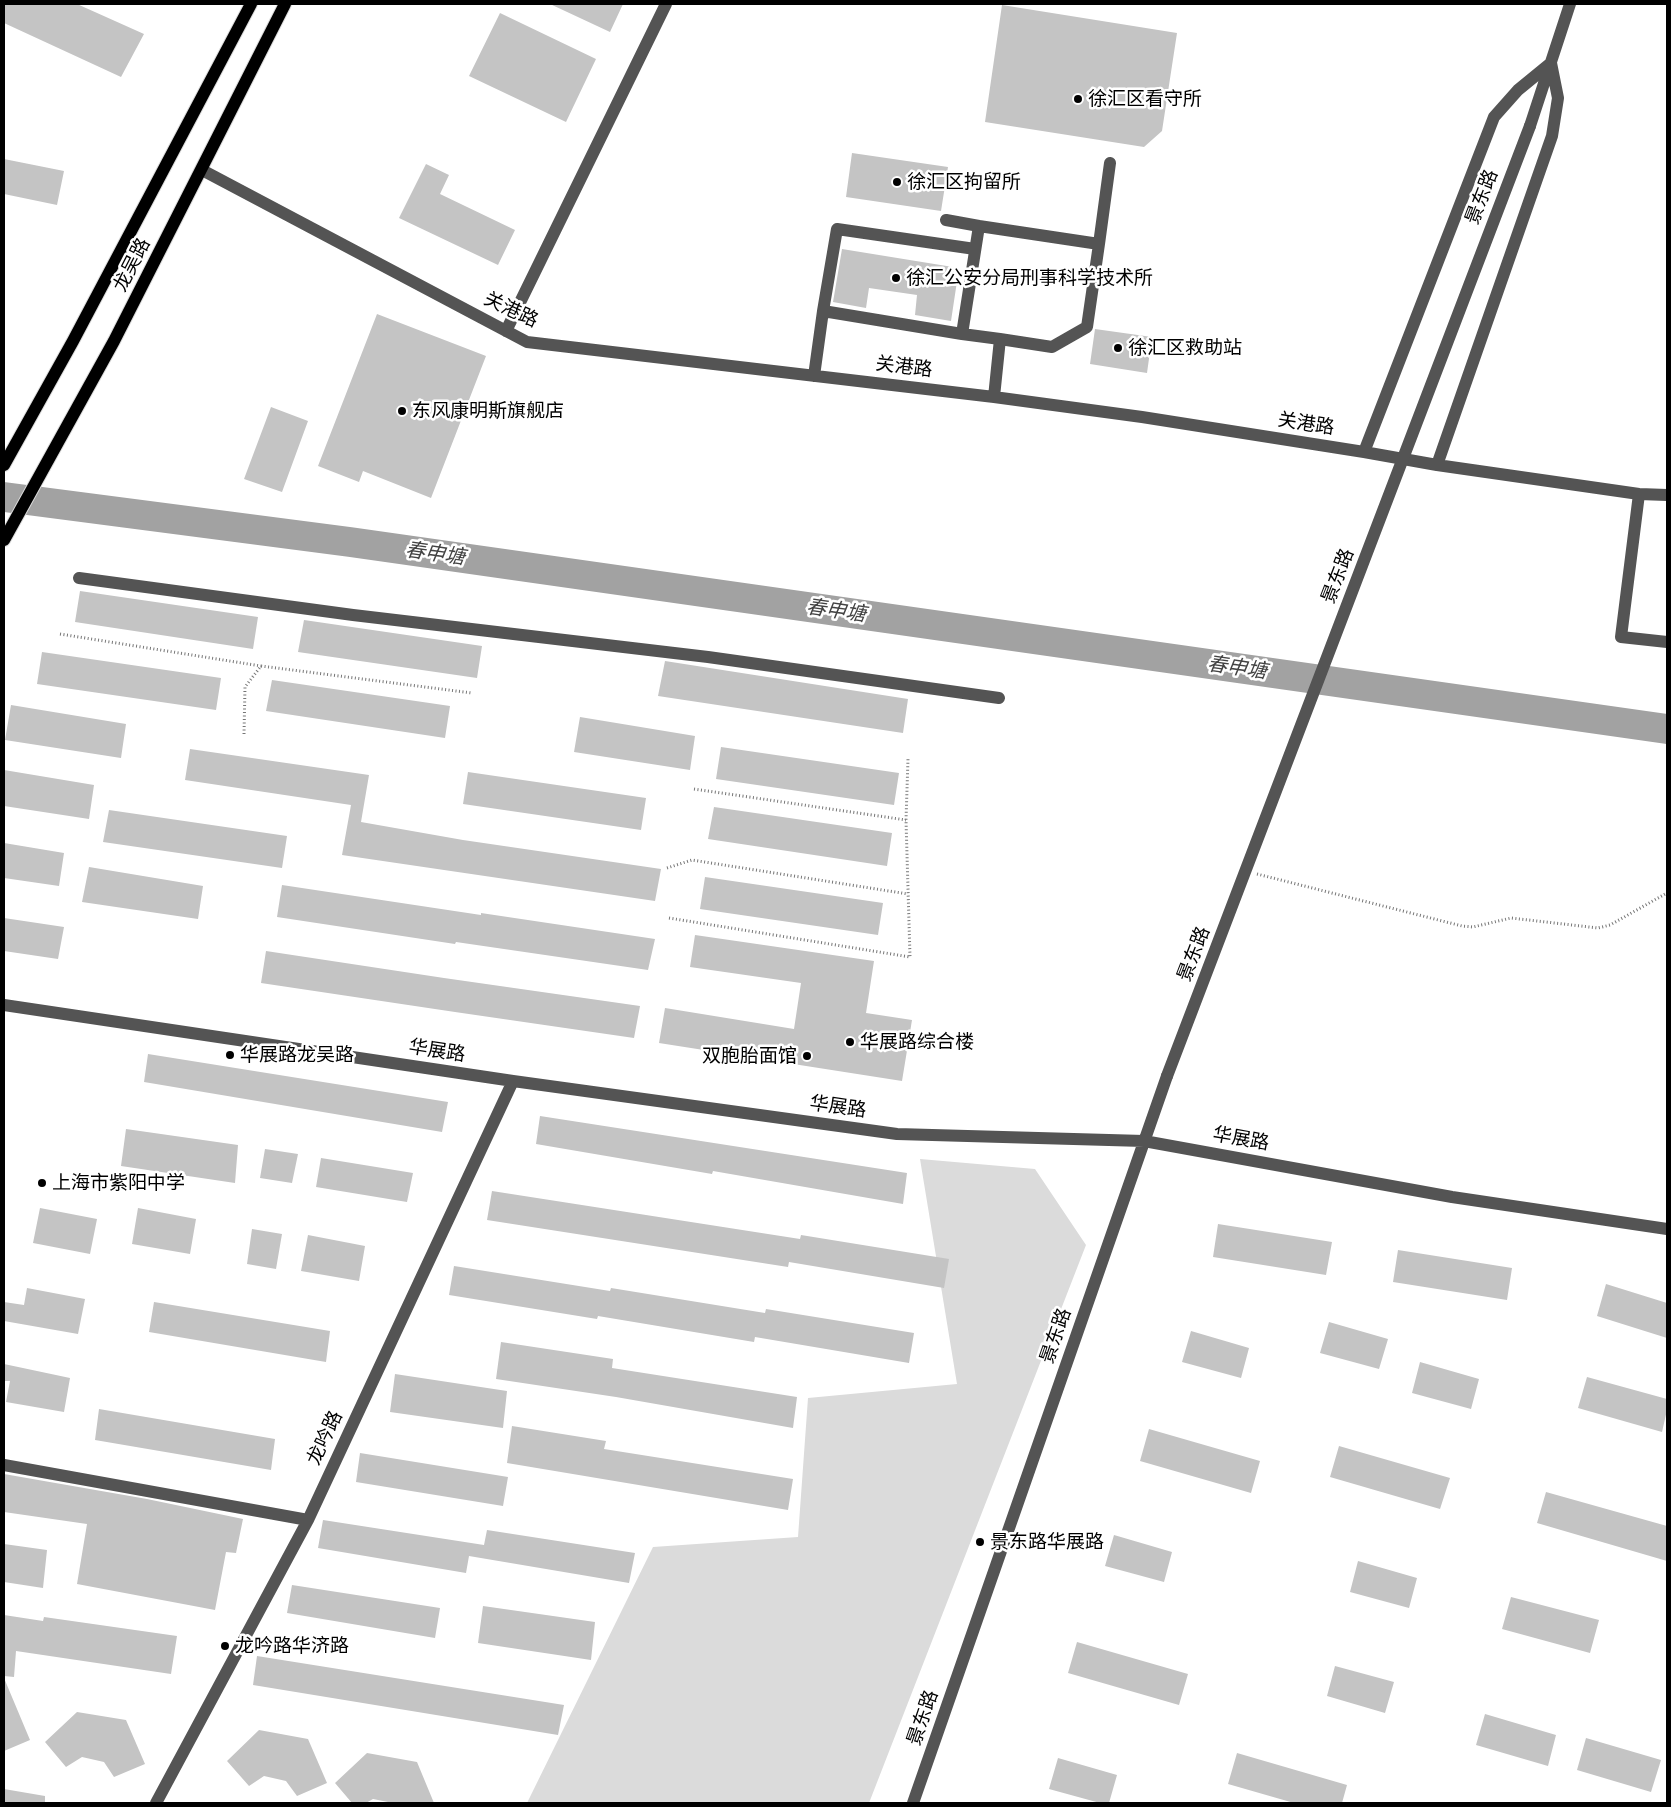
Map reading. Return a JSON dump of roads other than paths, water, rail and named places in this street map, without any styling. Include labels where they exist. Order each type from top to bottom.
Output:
[{"type":"main road","name":"龙吴路","points":[[4,465],[73,340],[251,4]]},
{"type":"main road","name":"龙吴路","points":[[4,540],[114,341],[285,4]]},
{"type":"street","points":[[506,331],[666,4]]},
{"type":"street","points":[[1437,465],[1552,136],[1558,98],[1551,63],[1570,4]]},
{"type":"street","points":[[1364,452],[1494,117],[1518,90],[1551,63]]},
{"type":"street","name":"景东路","points":[[913,1803],[1167,1076],[1530,126],[1551,63]]},
{"type":"street","points":[[823,311],[1052,347],[1087,327],[1110,163]]},
{"type":"street","name":"关港路","points":[[202,170],[527,342],[994,397],[1364,452],[1437,465],[1639,494],[1667,495]]},
{"type":"street","points":[[946,220],[1099,244]]},
{"type":"street","points":[[962,334],[979,226]]},
{"type":"street","points":[[814,376],[837,228],[975,249]]},
{"type":"street","points":[[994,397],[1000,339]]},
{"type":"street","points":[[1639,494],[1621,636],[1667,642]]},
{"type":"street","points":[[79,578],[362,616],[708,657],[999,698]]},
{"type":"street","name":"华展路","points":[[4,1005],[513,1081],[897,1134],[1144,1141],[1452,1197],[1667,1230]]},
{"type":"street","name":"龙吟路","points":[[156,1803],[308,1520],[513,1081]]},
{"type":"street","points":[[4,1465],[308,1520]]},
{"type":"waterway","name":"春申塘","points":[[4,497],[350,542],[1667,729]]},
{"type":"place","name":"徐汇区看守所","points":[[1078,99]]},
{"type":"place","name":"徐汇区拘留所","points":[[897,182]]},
{"type":"place","name":"徐汇公安分局刑事科学技术所","points":[[896,278]]},
{"type":"place","name":"徐汇区救助站","points":[[1118,348]]},
{"type":"place","name":"东风康明斯旗舰店","points":[[402,411]]},
{"type":"place","name":"华展路综合楼","points":[[850,1042]]},
{"type":"place","name":"华展路龙吴路","points":[[230,1055]]},
{"type":"place","name":"双胞胎面馆","points":[[807,1056]]},
{"type":"place","name":"上海市紫阳中学","points":[[42,1183]]},
{"type":"place","name":"景东路华展路","points":[[980,1542]]},
{"type":"place","name":"龙吟路华济路","points":[[225,1646]]}]
